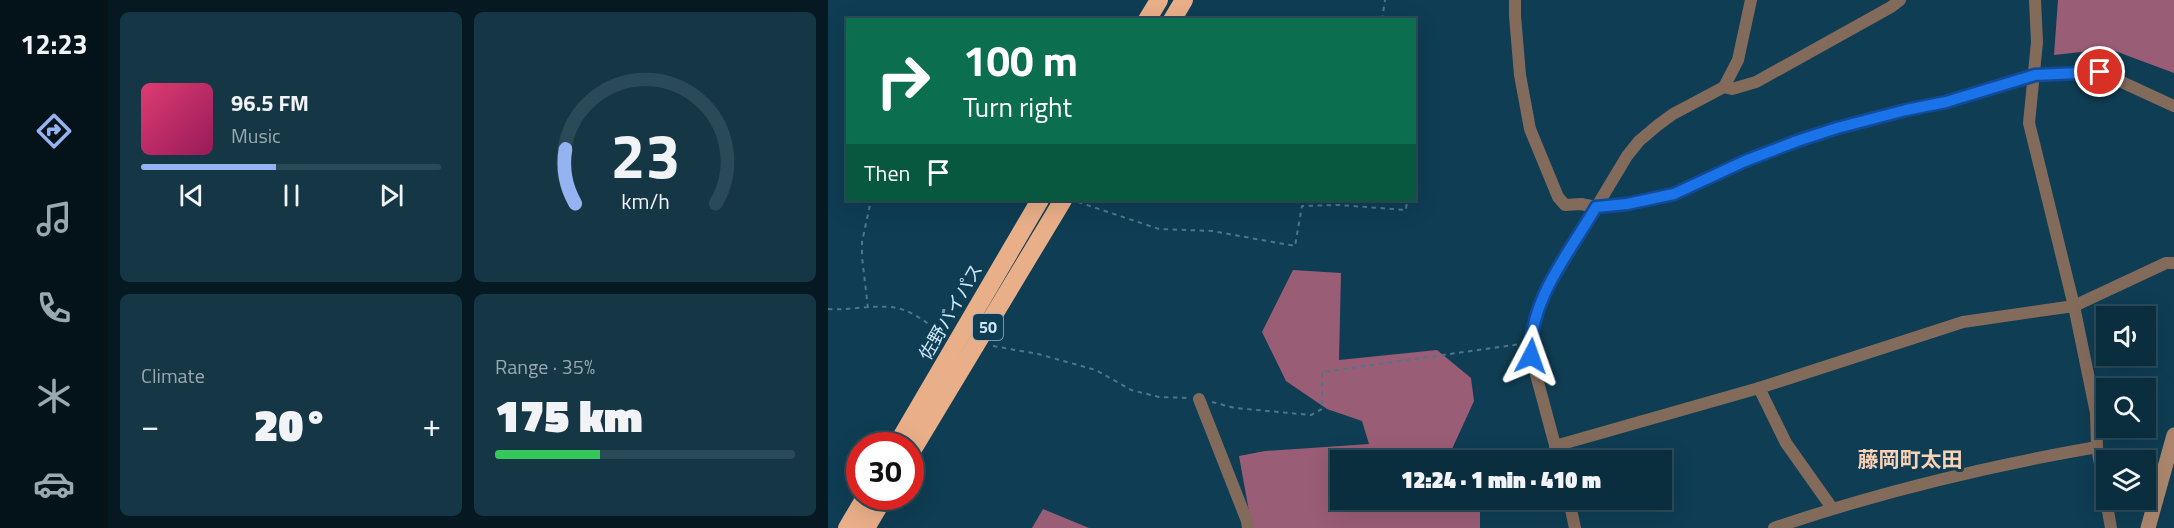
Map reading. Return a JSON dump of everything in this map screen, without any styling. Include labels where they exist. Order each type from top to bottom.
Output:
[{"type":"highway","points":[[1148,18],[1159,0]]},
{"type":"highway","points":[[1173,18],[1184,0]]},
{"type":"highway","name":"佐野バイパス","points":[[904,432],[1040,201]]},
{"type":"highway","name":"50","points":[[924,432],[1062,201]]},
{"type":"highway","points":[[847,528],[858,510]]},
{"type":"highway","points":[[866,528],[877,510]]},
{"type":"street","points":[[1515,0],[1520,75],[1530,129],[1558,197],[1565,205],[1581,204],[1596,207],[1627,204],[1674,194],[1745,161],[1797,141],[1894,113],[1946,102],[2035,75],[2100,72],[2174,106]]},
{"type":"street","points":[[1556,450],[1536,377],[1530,343],[1536,315],[1546,291],[1627,156],[1639,141],[1673,114],[1724,87],[1738,60],[1751,0]]},
{"type":"street","points":[[1724,87],[1732,89],[1756,82],[1900,0]]},
{"type":"street","points":[[2035,0],[2038,18],[2030,123],[2074,306],[2096,413],[2098,450]]},
{"type":"street","points":[[1555,446],[1759,388],[1963,322],[2074,306],[2166,263],[2174,262]]},
{"type":"street","points":[[1759,388],[1786,443],[1832,508]]},
{"type":"street","points":[[1199,399],[1247,520],[1248,528]]},
{"type":"street","points":[[2148,528],[2174,435]]},
{"type":"street","points":[[1774,528],[1832,508],[1980,470],[2097,447]]},
{"type":"street","points":[[1571,510],[1575,528]]},
{"type":"street","points":[[2108,510],[2111,528]]},
{"type":"path","points":[[1382,18],[1385,0]]},
{"type":"path","points":[[868,308],[862,242],[871,201]]},
{"type":"path","points":[[1075,201],[1159,229],[1212,231],[1295,246],[1302,206],[1339,205],[1406,210],[1407,201]]},
{"type":"path","points":[[828,309],[846,310],[883,306],[904,309],[958,342]]},
{"type":"path","points":[[980,340],[993,346],[1038,354],[1096,370],[1131,390],[1159,397],[1199,399],[1235,408],[1311,416],[1322,409],[1322,372],[1530,343]]},
{"type":"shaded area","points":[[2058,0],[2174,0],[2174,73],[2115,51],[2099,50],[2054,55]]},
{"type":"shaded area","points":[[1293,270],[1341,273],[1339,360],[1437,350],[1471,378],[1474,401],[1452,449],[1454,450],[1330,450],[1330,510],[1480,510],[1480,528],[1252,528],[1239,456],[1265,451],[1369,444],[1362,421],[1327,409],[1286,381],[1262,332]]},
{"type":"shaded area","points":[[1043,509],[1089,528],[1032,528]]},
{"type":"district","name":"藤岡町太田","points":[[1910,460]]},
{"type":"route","points":[[1531,356],[1532,328],[1546,291],[1596,207],[1627,204],[1674,194],[1745,161],[1837,128],[1946,102],[2035,75],[2100,72]]}]
